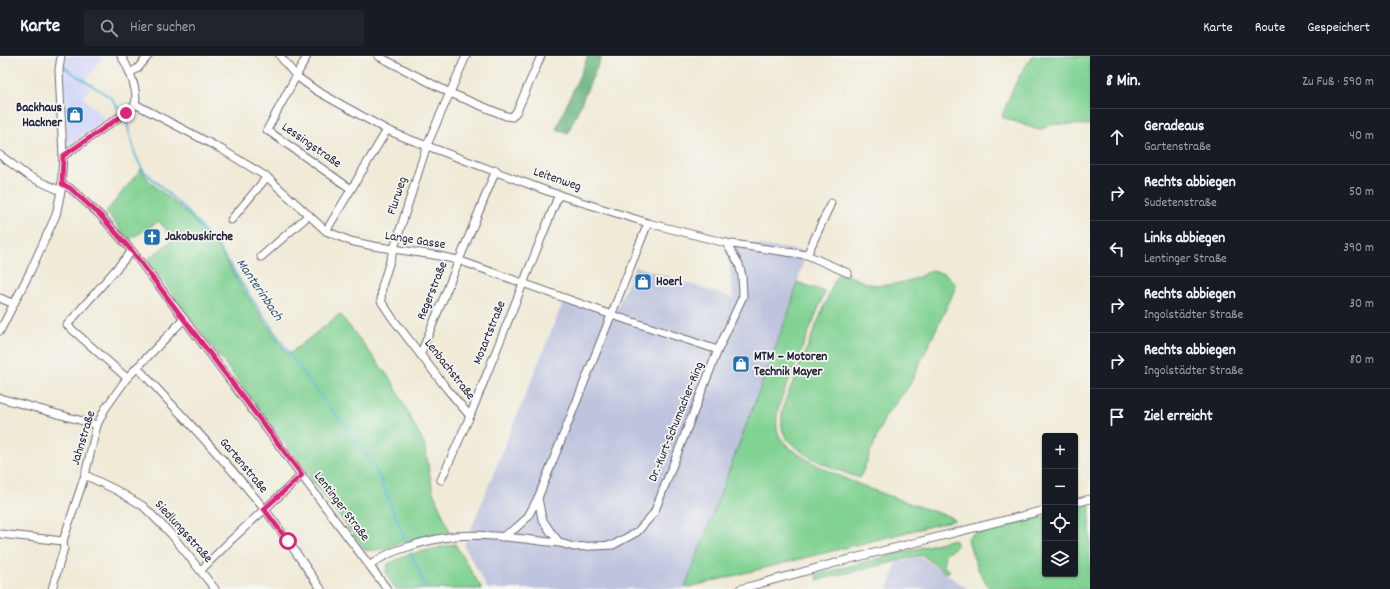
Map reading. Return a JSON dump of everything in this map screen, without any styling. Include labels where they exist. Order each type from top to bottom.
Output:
[{"type":"street","points":[[0,331],[56,215],[61,188],[63,156],[59,70],[61,56]]},
{"type":"street","points":[[63,156],[126,113],[135,104],[130,73],[121,56]]},
{"type":"street","points":[[130,73],[138,68],[148,56]]},
{"type":"street","name":"Leitenweg","points":[[280,56],[296,76],[316,91],[387,130],[559,194],[648,222],[726,243],[807,256],[848,273]]},
{"type":"street","points":[[296,76],[307,56]]},
{"type":"street","points":[[378,56],[389,59],[450,92],[506,116],[512,117],[517,111],[541,56]]},
{"type":"street","name":"Flurweg","points":[[381,301],[382,286],[427,145],[466,56]]},
{"type":"street","name":"Lessingstraße","points":[[296,76],[267,130],[352,189]]},
{"type":"street","name":"Lange Gasse","points":[[135,104],[221,150],[267,177],[326,231],[350,241],[458,260],[718,350]]},
{"type":"street","points":[[326,231],[387,130]]},
{"type":"street","name":"Lentinger Straße","points":[[0,155],[28,176],[61,188],[70,188],[101,216],[132,251],[387,589]]},
{"type":"street","name":"Regerstraße","points":[[421,354],[458,260],[496,170]]},
{"type":"street","points":[[231,220],[267,177]]},
{"type":"street","name":"Mozartstraße","points":[[441,480],[470,416],[559,194]]},
{"type":"street","points":[[807,256],[831,203]]},
{"type":"street","points":[[261,257],[309,215]]},
{"type":"street","points":[[502,537],[516,528],[527,518],[538,498],[648,222]]},
{"type":"street","name":"Dr.-Kurt-Schumacher-Ring","points":[[370,566],[377,559],[396,550],[420,543],[457,536],[502,537],[560,543],[574,547],[613,545],[637,532],[654,513],[718,350],[743,296],[742,276],[739,264],[726,243]]},
{"type":"street","points":[[127,378],[67,325],[132,251]]},
{"type":"street","points":[[0,298],[14,304]]},
{"type":"street","name":"Lenbachstraße","points":[[381,301],[393,319],[447,389],[470,416]]},
{"type":"street","name":"Jahnstraße","points":[[52,589],[64,548],[63,541],[85,475],[97,426],[105,409],[127,378],[184,319]]},
{"type":"street","name":"Gartenstraße","points":[[137,367],[215,450],[264,509],[321,589]]},
{"type":"street","points":[[0,398],[97,426]]},
{"type":"street","name":"Siedlungsstraße","points":[[85,475],[116,490],[143,506],[171,534],[215,589]]},
{"type":"street","points":[[201,570],[264,509],[302,475]]},
{"type":"street","points":[[538,498],[542,519],[560,543]]},
{"type":"street","points":[[1078,502],[1090,499]]},
{"type":"street","points":[[740,589],[850,559],[1042,511]]},
{"type":"street","points":[[0,534],[63,541]]},
{"type":"shaded area","points":[[66,56],[103,56],[84,83],[90,88],[83,97],[106,119],[66,147],[65,75]]},
{"type":"shaded area","points":[[728,240],[806,252],[791,306],[685,588],[488,589],[464,546],[563,302],[615,313],[635,266],[733,298]]},
{"type":"shaded area","points":[[921,557],[967,588],[888,589],[897,563]]},
{"type":"green space","points":[[588,56],[602,56],[568,133],[556,129]]},
{"type":"green space","points":[[1033,56],[1090,56],[1090,125],[1053,124],[1039,130],[1002,117],[1015,85]]},
{"type":"green space","points":[[141,169],[150,182],[189,215],[219,250],[247,296],[288,355],[340,314],[392,381],[424,444],[433,492],[450,532],[418,538],[382,549],[365,550],[147,260],[174,239],[159,221],[129,240],[106,212]]},
{"type":"green space","points":[[932,270],[947,275],[956,285],[909,386],[885,417],[860,478],[818,461],[798,449],[784,434],[782,428],[783,406],[837,275],[841,274],[874,285],[883,285],[909,281]]},
{"type":"green space","points":[[797,282],[825,292],[779,405],[777,424],[779,435],[789,447],[807,459],[830,471],[883,494],[948,516],[955,520],[685,588],[791,306]]},
{"type":"green space","points":[[1090,504],[1090,589],[990,589],[982,577],[974,558],[968,538],[971,535],[1042,517],[1042,577],[1078,577],[1078,507]]},
{"type":"green space","points":[[954,539],[957,546],[945,554],[943,566],[950,571],[946,573],[922,555],[818,580],[816,575]]},
{"type":"green space","points":[[455,544],[482,589],[396,589],[386,574],[388,564],[408,555]]},
{"type":"waterway","name":"Manterinbach","points":[[62,64],[68,70],[110,97],[122,113]]},
{"type":"waterway","name":"Manterinbach","points":[[124,116],[136,157],[143,170],[189,213],[220,249],[249,295],[301,370],[351,434],[377,471],[406,542]]},
{"type":"waterway","name":"Manterinbach","points":[[411,553],[426,589]]},
{"type":"place","name":"Backhaus Hackner","points":[[75,115]]},
{"type":"place","name":"Jakobuskirche","points":[[152,237]]},
{"type":"place","name":"Hoerl","points":[[643,282]]},
{"type":"place","name":"MTM – Motoren Technik Mayer","points":[[741,364]]},
{"type":"route","points":[[126,113],[63,156],[62,184],[70,188],[101,216],[132,251],[302,475],[264,509],[288,541]]}]
